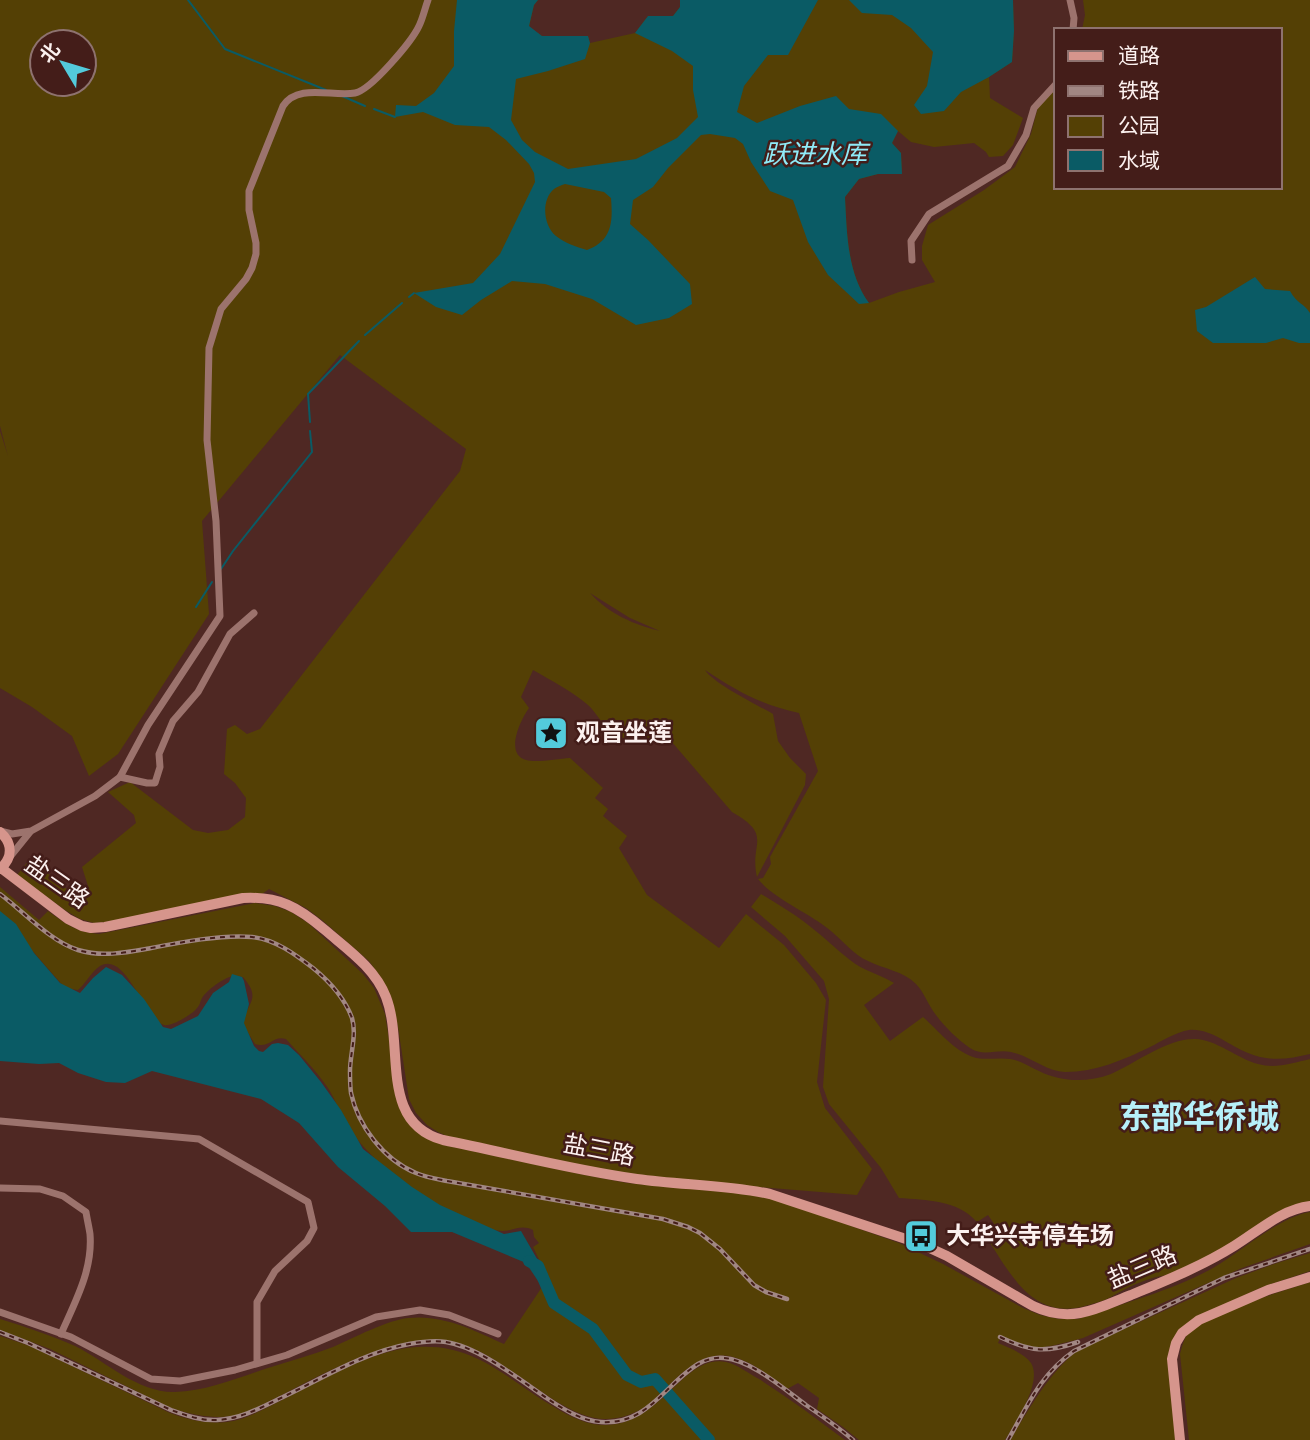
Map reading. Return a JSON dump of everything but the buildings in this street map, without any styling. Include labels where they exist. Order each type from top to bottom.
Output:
[{"type":"main road","name":"盐三路","points":[[0,832],[9,843],[8,860]]},
{"type":"main road","points":[[0,869],[8,860]]},
{"type":"main road","name":"盐三路","points":[[0,869],[68,919],[91,928],[243,898],[266,897],[287,903],[310,916],[358,958],[381,986],[389,1008],[401,1100],[413,1124],[426,1134],[443,1140],[595,1172],[770,1194],[921,1244],[1047,1312],[1063,1314],[1090,1310],[1176,1277],[1233,1247],[1289,1212],[1310,1206]]},
{"type":"main road","points":[[1180,1440],[1172,1359],[1178,1338],[1186,1328],[1199,1320],[1268,1290],[1310,1277]]},
{"type":"street","points":[[0,832],[12,834],[31,831],[95,796],[120,777],[148,725],[220,616],[207,440],[209,348],[221,309],[246,279],[256,254],[249,211],[250,191],[286,100],[297,94],[355,93],[365,90],[391,64],[419,27],[428,0]]},
{"type":"street","points":[[1070,0],[1073,28]]},
{"type":"street","points":[[912,260],[911,241],[929,214],[1007,166],[1026,135],[1034,108],[1054,86]]},
{"type":"street","points":[[120,777],[155,783],[159,754],[173,721],[198,692],[230,634],[254,613]]},
{"type":"street","points":[[8,860],[31,831]]},
{"type":"street","points":[[0,1121],[199,1139],[308,1202],[314,1228],[307,1241],[275,1271],[257,1302],[257,1363]]},
{"type":"street","points":[[0,1188],[40,1189],[62,1196],[86,1212],[90,1235],[88,1264],[81,1289],[61,1334]]},
{"type":"street","points":[[0,1312],[61,1334],[151,1379],[180,1381],[235,1370],[286,1354],[376,1317],[419,1310],[449,1315],[498,1334]]},
{"type":"green space","points":[[0,0],[538,0],[534,5],[529,27],[542,36],[588,36],[590,43],[635,33],[648,16],[673,16],[680,7],[680,0],[1013,0],[1012,62],[989,77],[990,98],[1023,118],[1013,145],[1003,156],[989,157],[974,143],[934,147],[911,142],[898,131],[892,143],[901,153],[902,174],[878,174],[859,179],[845,197],[852,266],[869,303],[935,282],[922,260],[922,246],[928,225],[1015,167],[1031,134],[1039,103],[1054,90],[1054,189],[1282,189],[1282,28],[1082,28],[1085,15],[1083,0],[1310,0],[1310,1054],[1264,1058],[1197,1030],[1174,1035],[1119,1061],[1076,1071],[1058,1071],[1011,1052],[975,1051],[943,1024],[919,987],[911,980],[858,955],[823,924],[765,887],[758,879],[763,878],[771,864],[770,857],[818,771],[799,713],[772,706],[750,696],[705,670],[726,687],[773,714],[778,741],[806,774],[805,785],[757,877],[757,840],[752,827],[732,812],[665,734],[636,740],[621,738],[606,727],[582,700],[533,670],[521,697],[529,708],[516,736],[516,751],[519,756],[535,761],[570,758],[603,788],[595,798],[608,809],[603,816],[627,836],[619,848],[647,895],[719,948],[746,914],[784,945],[816,983],[826,1000],[817,1082],[825,1108],[872,1169],[857,1195],[683,1181],[606,1170],[453,1139],[438,1132],[416,1113],[409,1099],[392,999],[382,979],[369,961],[306,908],[269,889],[262,894],[128,920],[94,923],[65,910],[17,875],[30,859],[79,899],[88,886],[82,867],[136,823],[134,815],[108,792],[130,782],[193,830],[208,833],[228,830],[245,817],[246,798],[224,774],[227,729],[235,725],[247,734],[260,729],[460,471],[466,449],[340,355],[202,521],[209,614],[118,754],[89,776],[72,736],[0,688],[0,431],[8,456],[0,426]],"holes":[[[590,593],[630,618],[660,631],[623,618],[605,607]]]},
{"type":"green space","points":[[0,887],[39,920],[48,911],[72,927],[99,934],[255,903],[291,912],[308,923],[363,974],[374,988],[385,1014],[399,1103],[430,1139],[444,1145],[627,1183],[775,1199],[899,1243],[1040,1315],[1078,1319],[1164,1290],[1213,1268],[1285,1221],[1310,1212],[1310,1244],[1242,1268],[1083,1338],[1034,1348],[1001,1336],[998,1343],[1024,1356],[1034,1371],[1031,1392],[1005,1440],[859,1440],[817,1409],[819,1398],[798,1383],[787,1389],[748,1362],[720,1356],[708,1358],[686,1370],[639,1410],[617,1418],[594,1418],[570,1409],[475,1349],[434,1340],[406,1343],[349,1362],[243,1414],[215,1417],[180,1411],[50,1349],[0,1330],[0,1319],[75,1346],[148,1387],[161,1391],[187,1391],[222,1383],[317,1353],[400,1319],[433,1318],[504,1344],[548,1278],[533,1247],[539,1243],[533,1230],[529,1228],[502,1231],[475,1224],[420,1195],[386,1169],[356,1138],[323,1081],[286,1039],[277,1039],[264,1045],[255,1044],[242,1023],[252,1000],[251,990],[243,977],[233,976],[220,982],[204,995],[191,1013],[176,1022],[164,1025],[149,1011],[127,976],[110,964],[97,968],[78,990],[65,988],[0,914]]},
{"type":"green space","points":[[761,894],[806,923],[855,964],[894,983],[864,1005],[890,1041],[923,1017],[952,1045],[973,1057],[1014,1060],[1047,1075],[1074,1080],[1111,1074],[1162,1047],[1194,1039],[1210,1042],[1264,1065],[1284,1065],[1310,1059],[1310,1202],[1177,1274],[1142,1281],[1100,1302],[1063,1309],[1035,1299],[1012,1277],[985,1235],[997,1228],[988,1215],[977,1222],[961,1209],[951,1205],[899,1198],[881,1168],[829,1104],[823,1087],[829,999],[824,981],[785,936],[751,907]]},
{"type":"green space","points":[[1310,1253],[1310,1271],[1260,1288],[1191,1320],[1174,1340],[1177,1440],[1010,1440],[1049,1381],[1078,1350],[1236,1278]]},
{"type":"green space","points":[[1310,1282],[1310,1440],[1189,1440],[1180,1354],[1188,1333],[1210,1318]]},
{"type":"green space","points":[[0,1336],[30,1346],[170,1413],[212,1422],[248,1417],[374,1356],[407,1348],[446,1348],[479,1359],[559,1410],[593,1424],[616,1424],[635,1418],[652,1407],[695,1369],[710,1363],[726,1362],[770,1386],[845,1440],[0,1440]]},
{"type":"water","name":"跃进水库","points":[[457,0],[538,0],[534,5],[529,26],[542,36],[588,36],[590,43],[585,59],[516,79],[511,120],[522,140],[535,152],[568,169],[636,159],[677,138],[698,117],[693,90],[693,66],[672,51],[635,33],[648,16],[673,16],[680,7],[680,0],[818,0],[788,55],[768,55],[744,86],[737,112],[757,123],[800,106],[836,96],[849,109],[881,114],[898,131],[892,143],[901,153],[902,174],[878,174],[859,179],[845,197],[852,266],[869,303],[859,304],[828,275],[808,242],[793,200],[770,191],[743,144],[735,138],[710,134],[701,135],[653,187],[633,200],[630,224],[690,284],[692,304],[669,318],[636,325],[592,299],[545,284],[512,281],[462,315],[436,307],[414,293],[473,283],[500,254],[535,182],[529,164],[489,127],[455,125],[423,112],[395,117],[396,105],[416,106],[434,93],[454,66]],"holes":[[[565,184],[604,192],[611,198],[611,223],[606,236],[595,246],[587,250],[563,241],[548,226],[545,206],[554,189]]]},
{"type":"water","name":"跃进水库","points":[[849,0],[1013,0],[1012,62],[961,92],[944,111],[921,114],[914,105],[927,86],[933,52],[911,28],[892,15],[862,13]]},
{"type":"water","points":[[1255,277],[1265,289],[1290,291],[1308,310],[1310,343],[1283,338],[1266,343],[1213,343],[1197,331],[1195,310],[1206,307]]},
{"type":"water","points":[[0,911],[16,924],[34,953],[60,983],[80,993],[106,967],[122,975],[144,999],[163,1027],[171,1029],[198,1016],[213,993],[229,982],[232,974],[242,977],[249,1004],[244,1023],[254,1046],[263,1052],[272,1044],[288,1045],[321,1082],[363,1149],[412,1187],[440,1205],[504,1234],[521,1231],[540,1264],[540,1284],[526,1263],[452,1232],[411,1232],[385,1206],[338,1167],[299,1123],[261,1099],[152,1071],[125,1083],[106,1082],[78,1073],[59,1063],[0,1061]]},
{"type":"waterway","points":[[188,0],[225,49],[326,90]]},
{"type":"waterway","points":[[342,96],[365,106]]},
{"type":"waterway","points":[[374,109],[395,117]]},
{"type":"waterway","points":[[409,297],[414,293]]},
{"type":"waterway","points":[[365,335],[402,303]]},
{"type":"waterway","points":[[310,422],[308,394],[359,341]]},
{"type":"waterway","points":[[221,569],[312,452],[310,431]]},
{"type":"waterway","points":[[196,607],[212,582]]},
{"type":"waterway","points":[[529,1261],[538,1266],[554,1303],[593,1329],[627,1375],[641,1382],[655,1379],[709,1440]]},
{"type":"railway","points":[[0,894],[57,940],[87,952],[121,953],[227,937],[261,938],[285,948],[319,973],[336,991],[349,1011],[354,1031],[350,1065],[354,1105],[366,1129],[393,1160],[431,1178],[663,1219],[688,1227],[720,1249],[754,1285],[787,1299]]},
{"type":"railway","points":[[1008,1440],[1043,1380],[1074,1351],[1224,1278],[1310,1249]]},
{"type":"railway","points":[[0,1332],[171,1410],[211,1420],[244,1415],[362,1359],[393,1348],[422,1342],[446,1342],[472,1350],[566,1410],[601,1422],[617,1421],[643,1411],[698,1364],[710,1359],[724,1358],[745,1364],[767,1376],[853,1440]]},
{"type":"railway","points":[[1000,1337],[1021,1346],[1039,1349],[1057,1348],[1078,1342]]},
{"type":"place","name":"观音坐莲","points":[[551,733]]},
{"type":"place","name":"大华兴寺停车场","points":[[921,1236]]},
{"type":"district","name":"东部华侨城","points":[[1199,1117]]}]
